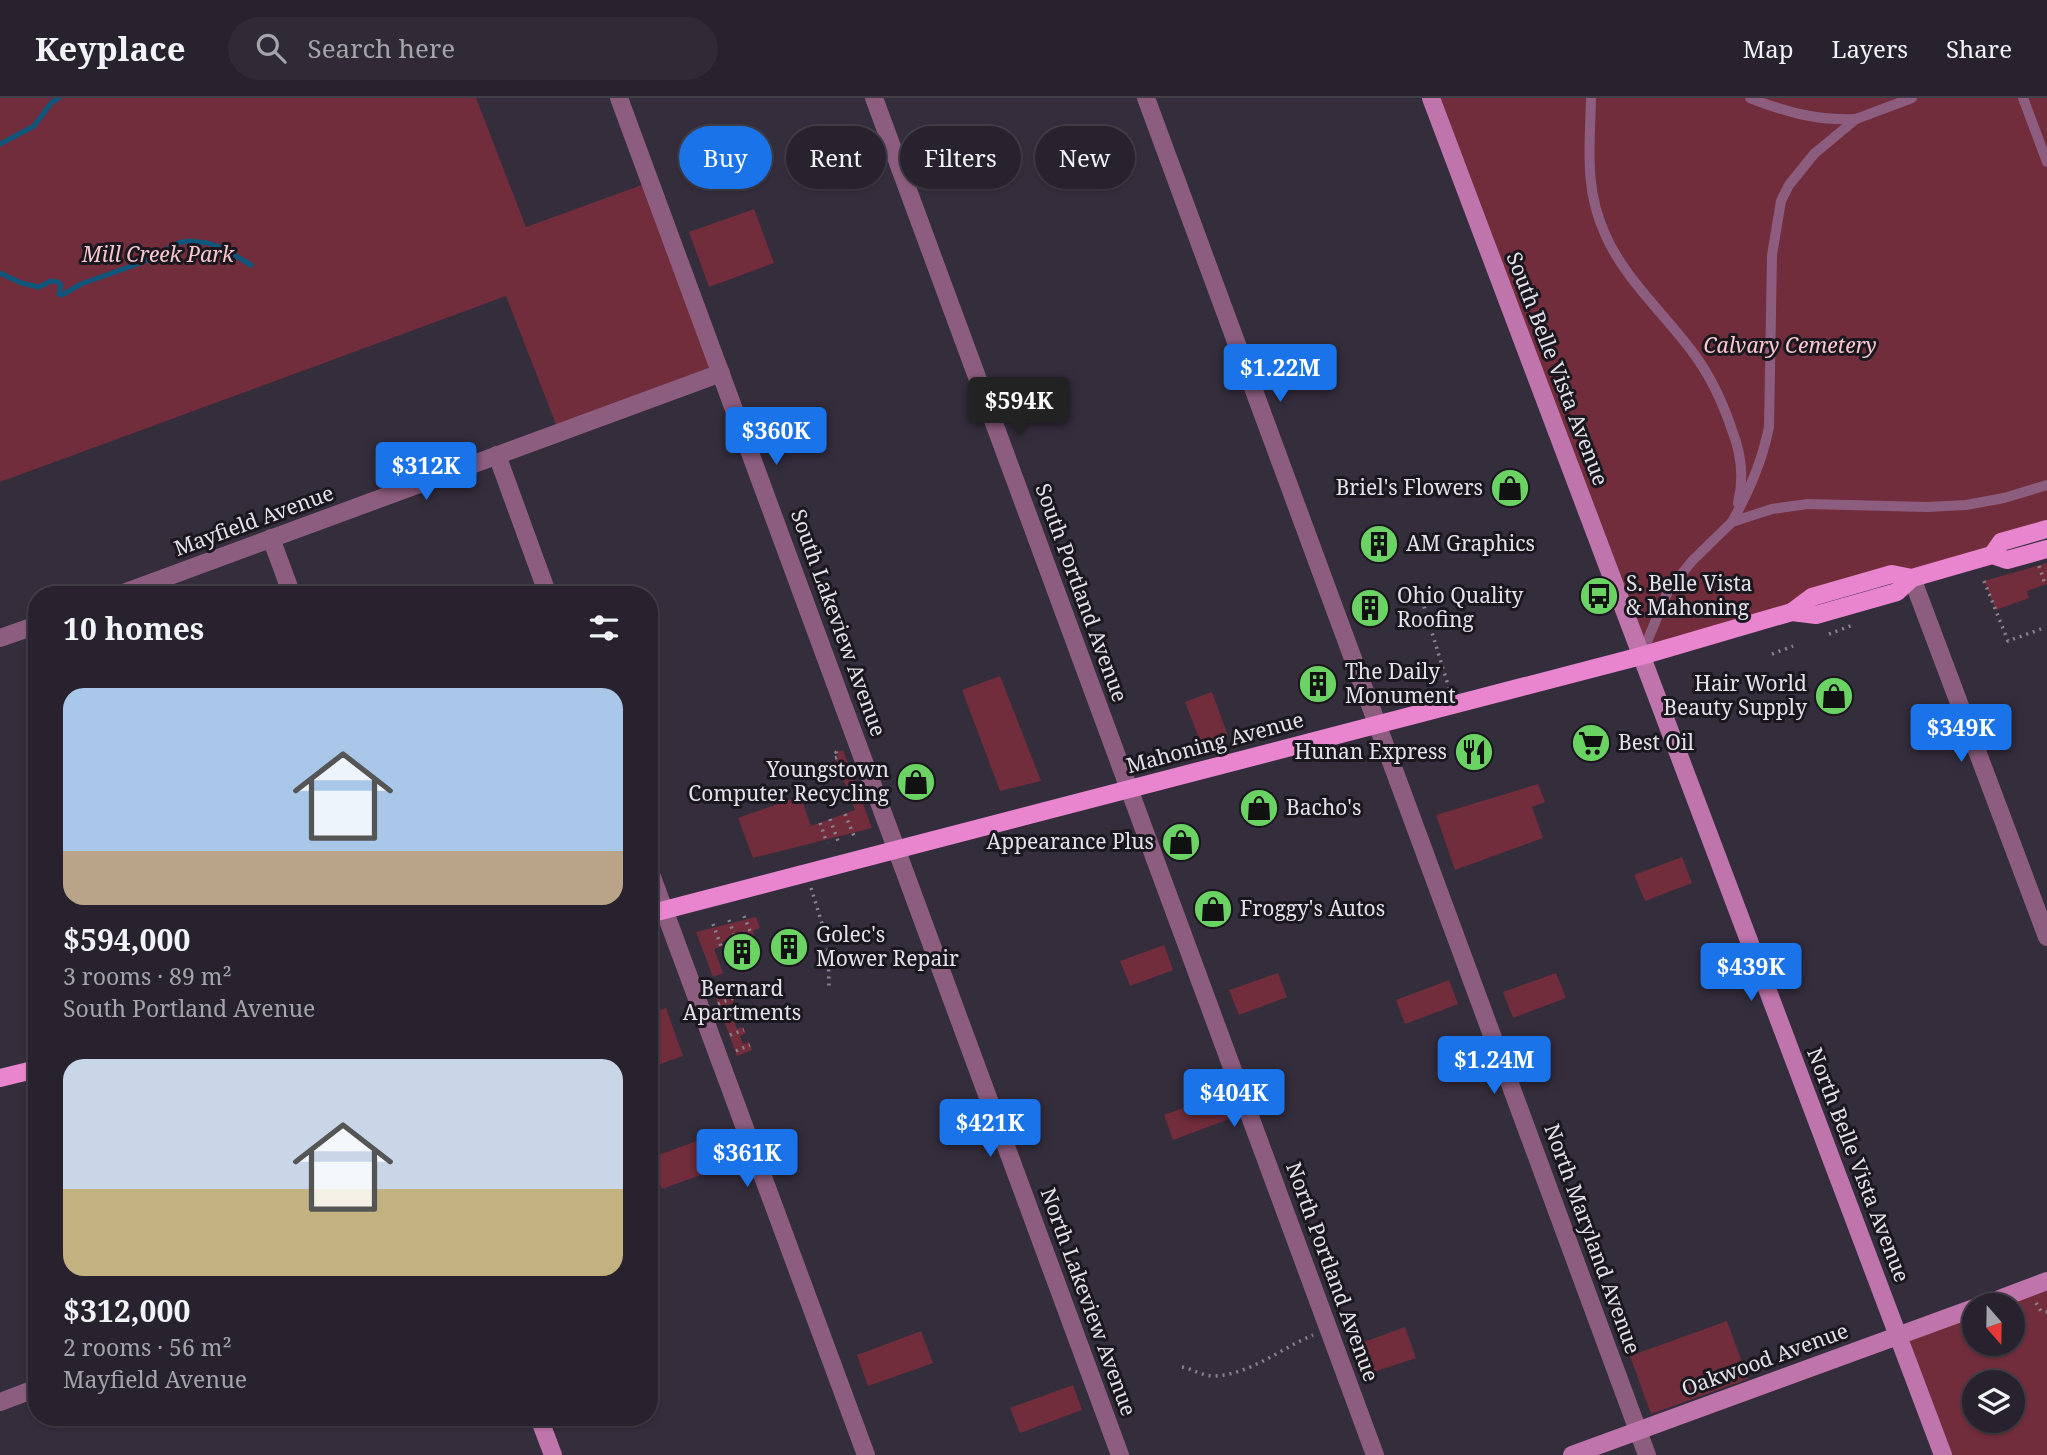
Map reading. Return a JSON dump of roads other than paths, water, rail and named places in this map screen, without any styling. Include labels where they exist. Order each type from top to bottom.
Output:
[{"type":"main road","name":"Mahoning Avenue","points":[[1992,555],[2001,542],[2047,529]]},
{"type":"main road","name":"Mahoning Avenue","points":[[658,912],[1641,656],[1792,612],[1816,615],[1897,592],[1912,578],[1992,555],[2007,560],[2043,557]]},
{"type":"main road","points":[[1,1076],[28,1071]]},
{"type":"street","name":"South Lakeview Avenue","points":[[619,98],[897,849]]},
{"type":"street","name":"South Portland Avenue","points":[[874,98],[1129,789]]},
{"type":"street","name":"North Maryland Avenue","points":[[1146,98],[1647,1455]]},
{"type":"street","name":"South Belle Vista Avenue","points":[[1431,98],[1641,656]]},
{"type":"street","name":"Mayfield Avenue","points":[[142,586],[721,373]]},
{"type":"street","points":[[497,455],[545,586]]},
{"type":"street","points":[[271,538],[289,586]]},
{"type":"street","points":[[1912,578],[2047,937]]},
{"type":"street","points":[[0,638],[28,628]]},
{"type":"street","name":"North Belle Vista Avenue","points":[[1641,656],[1943,1455]]},
{"type":"street","name":"North Portland Avenue","points":[[1129,789],[1375,1455]]},
{"type":"street","name":"North Lakeview Avenue","points":[[897,849],[1120,1455]]},
{"type":"street","points":[[658,915],[866,1455]]},
{"type":"street","points":[[2015,1293],[2047,1281]]},
{"type":"street","name":"Oakwood Avenue","points":[[1572,1455],[1962,1312]]},
{"type":"street","points":[[0,1402],[28,1391]]},
{"type":"street","points":[[542,1426],[553,1455]]},
{"type":"lane","points":[[1591,98],[1587,160],[1599,220],[1606,238],[1637,285],[1695,354],[1727,413],[1736,439],[1742,484],[1732,522]]},
{"type":"lane","points":[[1590,121],[1601,98]]},
{"type":"lane","points":[[1750,98],[1808,117],[1830,120],[1856,118],[1912,98]]},
{"type":"lane","points":[[2023,98],[2047,162]]},
{"type":"lane","points":[[1641,656],[1668,591],[1692,561],[1732,522],[1752,485],[1769,427],[1772,266],[1774,236],[1781,201],[1789,185],[1814,154],[1856,118]]},
{"type":"lane","points":[[1732,522],[1772,509],[1808,505],[1927,507],[1975,504],[2047,485]]},
{"type":"waterway","points":[[0,144],[34,126],[52,102],[59,98]]},
{"type":"waterway","points":[[0,273],[21,283],[39,287],[51,281],[58,282],[61,285],[59,294],[62,295],[81,284],[143,262],[178,243],[188,241],[223,248],[251,265]]},
{"type":"place","name":"Briel's Flowers","points":[[1510,488]]},
{"type":"place","name":"AM Graphics","points":[[1379,544]]},
{"type":"place","name":"S. Belle Vista & Mahoning","points":[[1599,596]]},
{"type":"place","name":"Ohio Quality Roofing","points":[[1370,608]]},
{"type":"place","name":"The Daily Monument","points":[[1318,684]]},
{"type":"place","name":"Hair World Beauty Supply","points":[[1834,696]]},
{"type":"place","name":"Best Oil","points":[[1591,743]]},
{"type":"place","name":"Hunan Express","points":[[1474,752]]},
{"type":"place","name":"Youngstown Computer Recycling","points":[[916,782]]},
{"type":"place","name":"Bacho's","points":[[1259,808]]},
{"type":"place","name":"Appearance Plus","points":[[1181,842]]},
{"type":"place","name":"Froggy's Autos","points":[[1213,909]]},
{"type":"place","name":"Golec's Mower Repair","points":[[789,947]]},
{"type":"place","name":"Bernard Apartments","points":[[742,952]]},
{"type":"park label","name":"Mill Creek Park","points":[[158,255]]},
{"type":"park label","name":"Calvary Cemetery","points":[[1790,346]]}]
